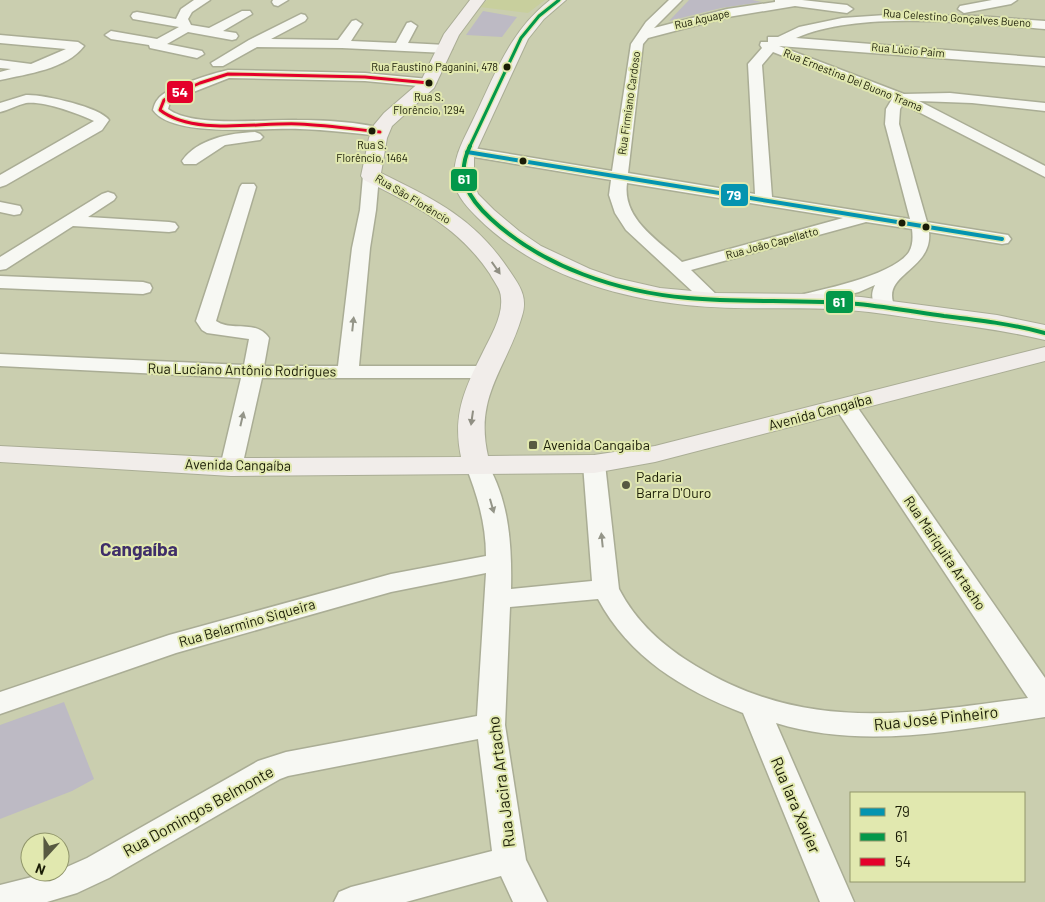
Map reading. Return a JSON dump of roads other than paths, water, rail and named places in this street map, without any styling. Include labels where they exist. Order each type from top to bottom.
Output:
[{"type":"street","points":[[185,26],[182,16],[189,8],[204,0]]},
{"type":"street","name":"Rua São Florêncio","points":[[476,0],[459,23],[429,83],[390,116],[379,135],[371,176],[414,198],[450,221],[472,238],[483,249],[506,282],[513,297],[505,331],[485,372],[475,398],[470,420],[470,440],[476,464]]},
{"type":"street","points":[[559,0],[539,16],[521,38],[467,152],[464,174],[466,190],[480,208],[505,231],[537,253],[581,273],[626,288],[668,296],[713,300],[830,302],[886,307],[992,321],[1045,333]]},
{"type":"street","name":"Rua Firmiano Cardoso","points":[[676,0],[642,36],[634,55],[617,195],[623,213],[643,238],[680,268],[713,300]]},
{"type":"street","points":[[774,0],[873,13]]},
{"type":"street","points":[[934,15],[1011,0]]},
{"type":"street","name":"Rua Aguape","points":[[642,36],[726,13],[794,3]]},
{"type":"street","name":"Rua Celestino Gonçalves Bueno","points":[[769,42],[790,30],[809,24],[873,13],[934,15],[1045,24]]},
{"type":"street","points":[[212,32],[246,14]]},
{"type":"street","points":[[137,16],[232,36]]},
{"type":"street","points":[[218,63],[301,18]]},
{"type":"street","points":[[342,44],[356,24]]},
{"type":"street","points":[[160,45],[185,26]]},
{"type":"street","points":[[400,47],[411,26]]},
{"type":"street","points":[[111,35],[197,54]]},
{"type":"street","points":[[0,39],[78,46],[53,61],[36,68],[19,68],[0,64]]},
{"type":"street","points":[[764,201],[755,64],[760,51],[769,42]]},
{"type":"street","name":"Rua Lúcio Paim","points":[[769,42],[1045,62]]},
{"type":"street","name":"Rua Ernestina Del Buono Trama","points":[[769,42],[903,98],[1045,172]]},
{"type":"street","points":[[254,43],[342,44],[446,49]]},
{"type":"street","points":[[0,76],[19,68]]},
{"type":"street","points":[[379,135],[298,124],[193,123],[170,118],[160,110],[164,100],[173,95],[200,83],[228,74],[365,77],[429,83]]},
{"type":"street","points":[[886,307],[880,300],[882,287],[905,267],[918,252],[922,242],[920,226],[892,124],[892,111],[895,104],[903,98],[934,97],[1028,103],[1045,107]]},
{"type":"street","points":[[0,182],[97,127],[102,120],[38,100],[24,100],[4,106]]},
{"type":"street","points":[[190,161],[209,146],[230,138],[379,135]]},
{"type":"street","points":[[467,152],[1002,239]]},
{"type":"street","points":[[348,372],[361,248],[371,176]]},
{"type":"street","points":[[231,467],[259,338],[257,334],[247,331],[212,328],[207,325],[206,321],[248,187]]},
{"type":"street","points":[[0,265],[108,196]]},
{"type":"street","points":[[450,221],[465,210],[480,208]]},
{"type":"street","name":"Rua João Capellatto","points":[[680,268],[865,217]]},
{"type":"street","points":[[68,221],[169,227]]},
{"type":"street","points":[[472,238],[489,237],[505,231]]},
{"type":"street","points":[[798,301],[852,288],[905,267]]},
{"type":"street","points":[[0,282],[143,288]]},
{"type":"street","points":[[951,316],[1011,332],[1031,341],[1045,353]]},
{"type":"street","name":"Avenida Cangaíba","points":[[0,454],[231,467],[594,464],[655,454],[1045,353]]},
{"type":"street","name":"Rua Luciano Antônio Rodrigues","points":[[0,360],[253,372],[485,372]]},
{"type":"street","name":"Rua Mariquita Artacho","points":[[845,406],[1045,700]]},
{"type":"street","name":"Rua Jacira Artacho","points":[[476,464],[487,490],[498,533],[499,562],[491,725],[510,860],[530,902]]},
{"type":"street","name":"Rua José Pinheiro","points":[[594,464],[606,588],[613,606],[637,635],[660,656],[715,691],[755,708],[799,718],[853,725],[890,725],[1045,706]]},
{"type":"street","name":"Rua Belarmino Siqueira","points":[[0,703],[178,642],[391,583],[499,562]]},
{"type":"street","points":[[497,598],[606,588]]},
{"type":"street","name":"Rua Iara Xavier","points":[[755,708],[837,902]]},
{"type":"street","name":"Rua Domingos Belmonte","points":[[0,900],[65,883],[98,868],[269,770],[286,764],[491,725]]},
{"type":"street","points":[[351,902],[510,860]]},
{"type":"place","name":"Rua Faustino Paganini, 478","points":[[507,67]]},
{"type":"place","name":"Rua S. Florêncio, 1294","points":[[429,83]]},
{"type":"place","name":"Rua S. Florêncio, 1464","points":[[372,131]]},
{"type":"place","name":"Avenida Cangaiba","points":[[533,445]]},
{"type":"place","name":"Padaria Barra D'Ouro","points":[[626,485]]},
{"type":"district","name":"Cangaíba","points":[[139,549]]}]
